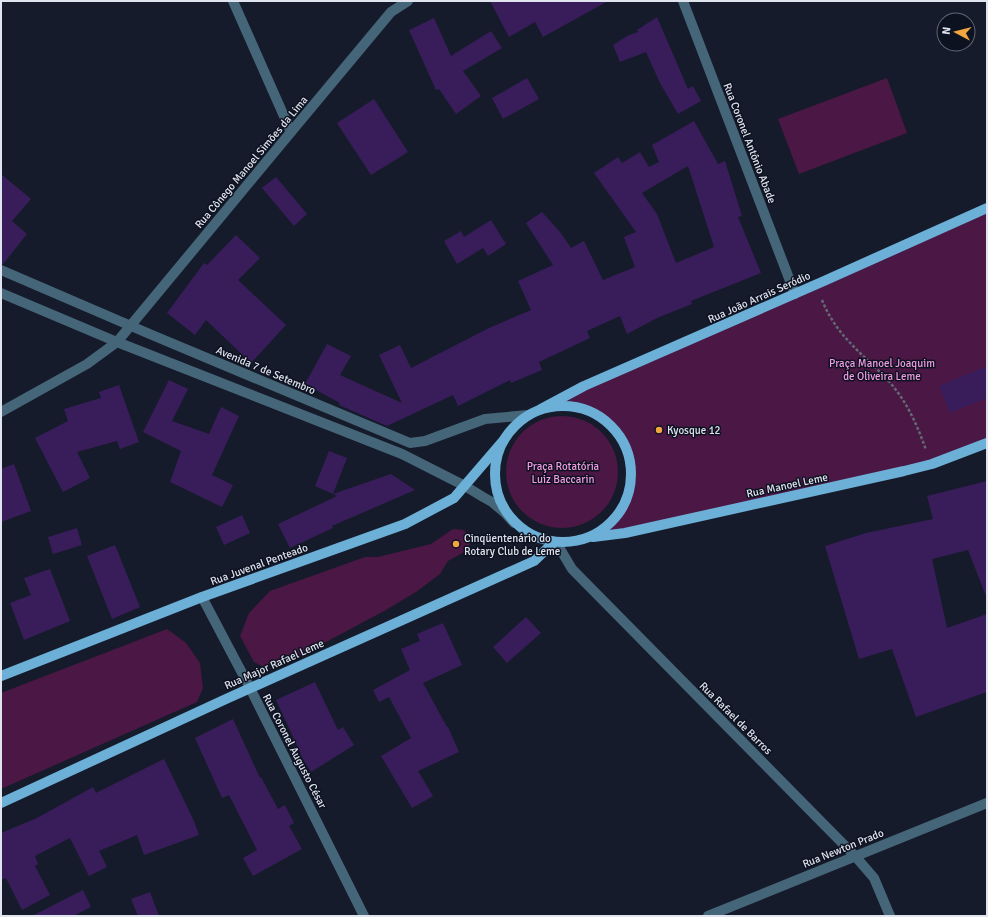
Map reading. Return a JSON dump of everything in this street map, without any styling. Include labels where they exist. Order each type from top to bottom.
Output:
[{"type":"main road","name":"Rua João Arrais Seródio","points":[[541,409],[584,386],[987,208]]},
{"type":"main road","points":[[551,406],[567,406],[583,408],[592,412],[601,417],[615,430],[627,449],[631,475],[630,488],[626,501],[611,523],[601,531],[573,542],[555,542],[532,536],[514,523],[502,505],[495,483],[496,461],[503,441],[514,426],[528,415],[541,409],[551,406]]},
{"type":"main road","name":"Rua Juvenal Penteado","points":[[1,676],[202,598],[405,524],[454,498],[503,441]]},
{"type":"main road","name":"Rua Manoel Leme","points":[[589,537],[625,533],[904,471],[932,464],[987,443]]},
{"type":"main road","name":"Rua Major Rafael Leme","points":[[1,803],[250,688],[534,561],[555,542]]},
{"type":"street","points":[[233,1],[291,132]]},
{"type":"street","name":"Rua Cônego Manoel Simões da Lima","points":[[1,412],[88,364],[117,342],[391,12],[408,1]]},
{"type":"street","name":"Rua Coronel Antônio Abade","points":[[683,1],[795,294]]},
{"type":"street","name":"Avenida 7 de Setembro","points":[[1,270],[410,443],[425,441],[485,419],[528,415]]},
{"type":"street","points":[[1,293],[117,342],[402,454],[465,486],[492,502],[514,523]]},
{"type":"street","name":"Rua Rafael de Barros","points":[[555,542],[572,569],[855,856],[874,878],[890,916]]},
{"type":"street","name":"Rua Coronel Augusto César","points":[[202,598],[250,688],[364,916]]},
{"type":"street","name":"Rua Newton Prado","points":[[708,916],[987,803]]},
{"type":"path","points":[[815,285],[824,306],[842,334],[854,348],[873,364],[908,408],[932,464]]},
{"type":"green space","points":[[887,78],[907,133],[799,174],[778,119]]},
{"type":"green space","name":"Praça Manoel Joaquim de Oliveira Leme","points":[[987,208],[987,441],[932,464],[592,536],[608,527],[624,508],[631,494],[634,476],[633,456],[614,424],[561,398]]},
{"type":"green space","name":"Praça Rotatória Luiz Baccarin","points":[[562,416],[584,420],[602,432],[614,450],[618,472],[614,494],[602,512],[584,524],[562,528],[540,524],[522,512],[510,494],[506,472],[510,450],[522,432],[540,420]]},
{"type":"green space","points":[[453,529],[464,530],[472,540],[466,551],[448,561],[440,574],[416,592],[386,610],[298,657],[264,667],[254,662],[240,636],[249,613],[270,591],[365,557],[378,557],[431,544]]},
{"type":"green space","points":[[167,629],[186,643],[200,663],[203,688],[197,702],[1,789],[1,693]]},
{"type":"building","points":[[490,1],[608,1],[543,37],[535,22],[509,37]]},
{"type":"building","points":[[657,17],[688,89],[693,86],[701,101],[678,114],[660,83],[646,52],[620,62],[613,45],[629,35],[638,32],[637,30]]},
{"type":"building","points":[[434,18],[451,56],[491,31],[502,48],[463,71],[481,96],[456,114],[439,89],[436,90],[409,30]]},
{"type":"building","points":[[527,78],[539,99],[503,119],[492,98]]},
{"type":"building","points":[[374,99],[408,152],[371,175],[337,123]]},
{"type":"building","points":[[694,121],[718,164],[725,161],[742,216],[738,217],[761,273],[691,301],[692,304],[657,318],[627,334],[620,316],[587,331],[590,338],[539,362],[542,370],[511,383],[510,380],[458,406],[453,395],[387,426],[339,405],[340,403],[305,384],[327,344],[351,356],[340,375],[402,403],[379,355],[400,345],[411,368],[489,328],[531,310],[518,281],[553,265],[526,223],[542,212],[560,232],[571,248],[584,241],[603,280],[635,267],[624,237],[636,232],[594,173],[618,157],[622,163],[640,152],[649,167],[659,162],[652,145]],"holes":[[[688,166],[714,247],[676,263],[657,214],[642,193]]]},
{"type":"building","points":[[1,174],[31,199],[12,221],[27,234],[3,264],[1,264]]},
{"type":"building","points":[[276,177],[307,214],[294,226],[262,188]]},
{"type":"building","points":[[491,220],[506,244],[488,256],[483,248],[457,264],[444,241],[461,231],[464,237]]},
{"type":"building","points":[[236,235],[260,258],[238,280],[286,325],[251,363],[206,320],[195,335],[167,313],[204,263],[207,265]]},
{"type":"building","points":[[987,366],[987,398],[950,413],[939,386]]},
{"type":"building","points":[[169,380],[188,389],[172,421],[209,434],[221,407],[239,416],[212,475],[233,485],[222,507],[170,482],[181,451],[143,432]]},
{"type":"building","points":[[119,385],[139,442],[120,449],[117,441],[77,452],[90,478],[63,492],[35,438],[68,421],[64,409],[101,398],[99,392]]},
{"type":"building","points":[[329,451],[347,458],[333,494],[315,486]]},
{"type":"building","points":[[14,464],[31,511],[1,522],[1,469]]},
{"type":"building","points":[[391,474],[415,490],[332,526],[333,528],[290,548],[278,524],[337,496],[333,494]]},
{"type":"building","points":[[987,481],[987,595],[986,596],[968,550],[932,559],[947,628],[987,614],[987,692],[916,717],[892,649],[859,659],[825,546],[866,533],[933,519],[927,496]]},
{"type":"building","points":[[242,515],[250,533],[224,545],[216,527]]},
{"type":"building","points":[[77,528],[82,545],[53,554],[48,537]]},
{"type":"building","points":[[115,545],[140,607],[112,619],[87,556]]},
{"type":"building","points":[[50,569],[70,621],[24,640],[10,603],[31,595],[24,578]]},
{"type":"building","points":[[526,617],[541,633],[507,663],[493,647]]},
{"type":"building","points":[[443,623],[462,665],[423,683],[448,727],[459,752],[418,771],[433,796],[412,808],[381,756],[411,738],[389,697],[379,702],[373,690],[410,670],[401,649],[420,641],[417,634]]},
{"type":"building","points":[[315,682],[338,730],[343,727],[354,745],[311,772],[300,754],[276,700]]},
{"type":"building","points":[[233,719],[260,778],[261,777],[278,809],[285,805],[294,823],[289,826],[302,849],[253,876],[243,858],[257,850],[229,795],[222,798],[195,738]]},
{"type":"building","points":[[164,759],[194,821],[199,835],[144,855],[137,835],[99,851],[107,867],[89,876],[70,838],[35,856],[38,864],[35,866],[50,895],[22,910],[6,878],[1,880],[1,833],[37,818],[93,787],[96,793]]},
{"type":"building","points":[[83,890],[91,907],[73,916],[32,916]]},
{"type":"building","points":[[150,892],[159,916],[138,916],[131,899]]},
{"type":"place","name":"Kyosque 12","points":[[659,430]]},
{"type":"place","name":"Cinqüentenário do Rotary Club de Leme","points":[[456,544]]}]
